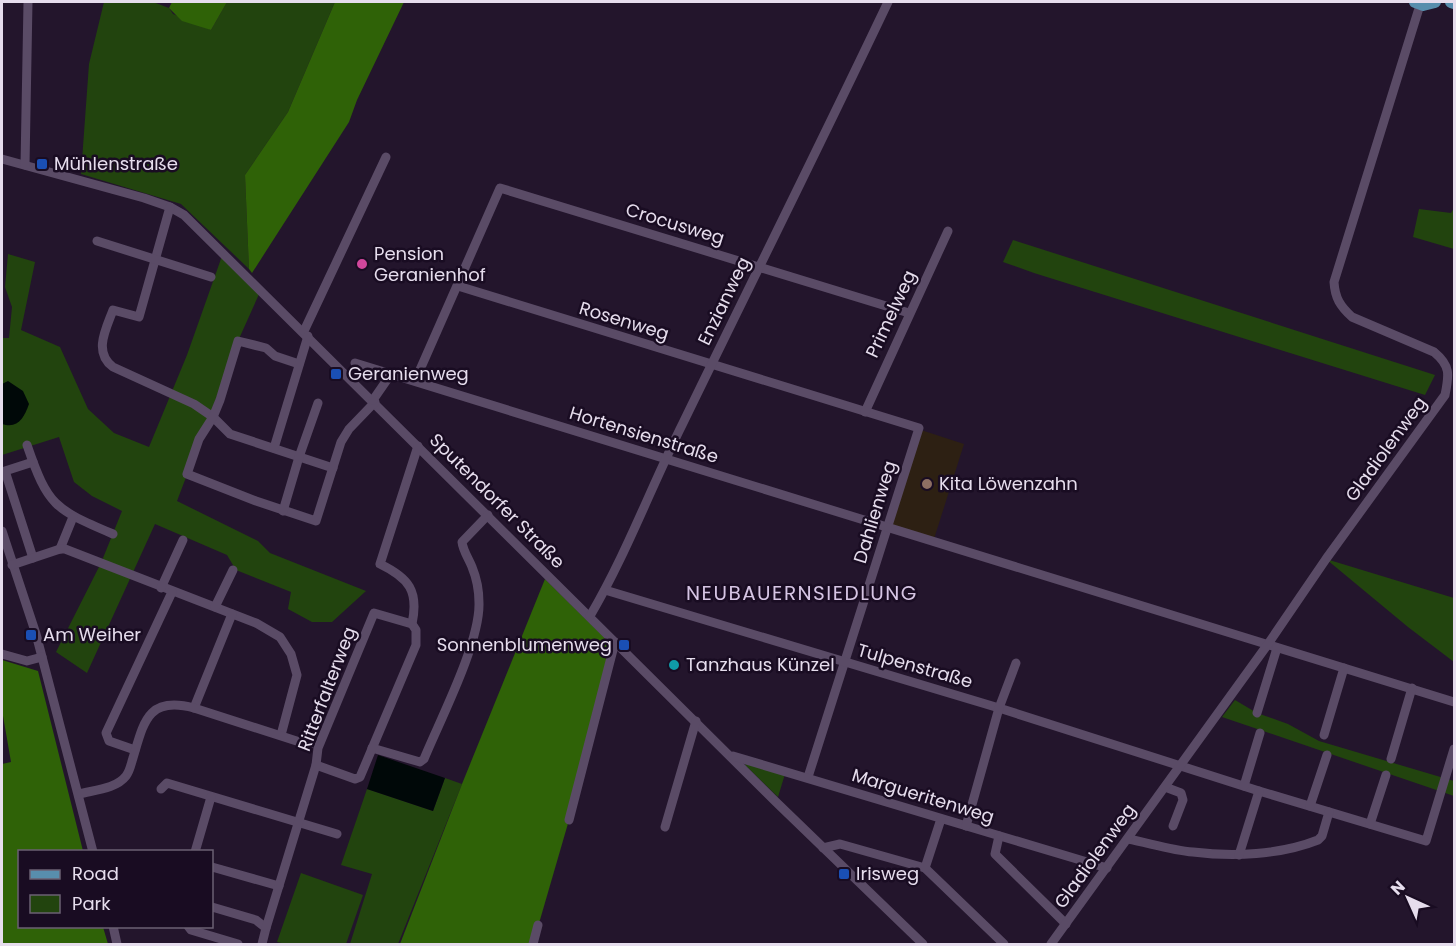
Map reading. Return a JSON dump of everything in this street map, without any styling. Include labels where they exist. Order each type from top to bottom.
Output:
[{"type":"main road","points":[[1418,3],[1428,5],[1435,2]]},
{"type":"street","points":[[25,165],[28,2]]},
{"type":"street","name":"Enzianweg","points":[[590,616],[605,590],[665,459],[888,2]]},
{"type":"street","name":"Gladiolenweg","points":[[1051,945],[1181,765],[1273,646],[1326,559],[1445,395],[1449,375],[1444,360],[1434,352],[1352,317],[1341,308],[1335,295],[1334,282],[1418,3]]},
{"type":"street","points":[[274,448],[306,334],[386,157]]},
{"type":"street","name":"Sputendorfer Straße","points":[[2,159],[171,207],[184,214],[923,945]]},
{"type":"street","name":"Crocusweg","points":[[458,286],[500,188],[909,313]]},
{"type":"street","points":[[171,207],[139,317],[113,310],[101,345],[103,356],[113,367],[194,404],[213,417],[230,434],[333,468]]},
{"type":"street","name":"Primelweg","points":[[865,412],[948,231]]},
{"type":"street","points":[[97,241],[211,277]]},
{"type":"street","points":[[415,381],[458,286]]},
{"type":"street","name":"Rosenweg","points":[[458,286],[918,428]]},
{"type":"street","points":[[299,364],[275,356],[266,348],[238,341],[213,417],[200,439],[187,474],[316,521],[345,435],[374,401],[391,374]]},
{"type":"street","name":"Hortensienstraße","points":[[355,363],[1455,702]]},
{"type":"street","points":[[284,511],[299,457],[318,403]]},
{"type":"street","name":"Dahlienweg","points":[[808,777],[846,663],[918,428]]},
{"type":"street","points":[[27,445],[47,495],[57,506],[73,517],[113,534]]},
{"type":"street","points":[[316,765],[355,778],[360,777],[416,645],[416,630],[412,624],[416,609],[413,591],[405,579],[380,564],[418,446]]},
{"type":"street","points":[[33,462],[5,471],[33,558]]},
{"type":"street","points":[[372,748],[420,762],[424,759],[460,672],[478,619],[477,582],[462,542],[488,515]]},
{"type":"street","points":[[60,549],[73,517]]},
{"type":"street","points":[[2,531],[42,657],[93,850]]},
{"type":"street","points":[[161,588],[183,540]]},
{"type":"street","points":[[12,565],[60,549],[265,627],[280,637],[296,664],[295,688],[281,735]]},
{"type":"street","points":[[215,607],[232,570]]},
{"type":"street","name":"Tulpenstraße","points":[[605,590],[999,708],[1258,791],[1426,841],[1454,753]]},
{"type":"street","points":[[135,750],[109,741],[106,733],[172,592]]},
{"type":"street","name":"Ritterfalterweg","points":[[262,945],[316,765],[318,748],[374,613],[412,624]]},
{"type":"street","points":[[194,708],[232,614]]},
{"type":"street","points":[[569,820],[615,642]]},
{"type":"street","points":[[1257,713],[1273,646]]},
{"type":"street","points":[[2,654],[27,661],[42,657]]},
{"type":"street","points":[[966,826],[999,708],[1016,663]]},
{"type":"street","points":[[1324,735],[1344,668]]},
{"type":"street","points":[[1391,759],[1412,688]]},
{"type":"street","points":[[79,794],[117,784],[128,772],[144,722],[153,711],[164,705],[180,704],[309,745]]},
{"type":"street","points":[[665,827],[696,721]]},
{"type":"street","points":[[1244,786],[1260,733]]},
{"type":"street","name":"Margueritenweg","points":[[730,755],[1107,868]]},
{"type":"street","points":[[1310,806],[1327,755]]},
{"type":"street","points":[[1370,824],[1386,775]]},
{"type":"street","points":[[161,789],[167,783],[211,797],[299,819],[337,834]]},
{"type":"street","points":[[1165,787],[1181,794],[1183,800],[1173,826]]},
{"type":"street","points":[[1239,855],[1258,791]]},
{"type":"street","points":[[196,850],[211,797]]},
{"type":"street","points":[[1128,838],[1192,852],[1239,855],[1275,851],[1318,840],[1322,836],[1329,812]]},
{"type":"street","points":[[925,868],[940,819]]},
{"type":"street","points":[[999,836],[995,854],[1066,924]]},
{"type":"street","points":[[823,848],[840,844],[925,868],[1004,945]]},
{"type":"street","points":[[213,867],[279,886]]},
{"type":"street","points":[[213,907],[256,920],[266,928]]},
{"type":"street","points":[[533,945],[538,925]]},
{"type":"street","points":[[113,928],[117,945]]},
{"type":"street","points":[[189,928],[238,945]]},
{"type":"shaded area","points":[[8,381],[23,391],[29,404],[20,421],[12,425],[2,424],[2,384]]},
{"type":"shaded area","name":"Kita Löwenzahn","points":[[921,430],[964,444],[934,539],[891,525]]},
{"type":"shaded area","points":[[378,755],[445,778],[433,811],[367,789]]},
{"type":"green space","points":[[104,2],[153,2],[169,8],[173,14],[211,30],[227,2],[335,2],[288,112],[245,175],[249,269],[181,204],[81,174],[89,64]]},
{"type":"green space","points":[[172,2],[227,2],[211,30],[182,21],[169,8]]},
{"type":"green space","points":[[335,2],[404,2],[357,100],[349,122],[252,273],[249,269],[245,175],[288,112]]},
{"type":"green space","points":[[1454,208],[1454,249],[1413,237],[1419,209],[1451,213]]},
{"type":"green space","points":[[1013,240],[1435,375],[1425,395],[1034,273],[1003,262]]},
{"type":"green space","points":[[8,254],[35,262],[21,330],[60,347],[88,409],[114,433],[149,447],[187,355],[222,256],[260,292],[238,341],[177,501],[258,541],[270,553],[366,591],[332,622],[312,622],[288,609],[291,592],[236,570],[227,555],[155,524],[87,673],[56,652],[101,563],[122,511],[92,496],[74,482],[59,437],[2,455],[2,338],[9,338],[12,307],[5,287]]},
{"type":"green space","points":[[1326,559],[1454,598],[1454,662],[1408,627]]},
{"type":"green space","points":[[545,579],[614,647],[569,820],[533,944],[400,944],[462,784]]},
{"type":"green space","points":[[2,660],[38,671],[83,850],[18,850],[18,928],[103,928],[108,944],[2,944],[2,764],[11,762],[2,710]]},
{"type":"green space","points":[[1235,700],[1257,713],[1288,724],[1319,741],[1454,781],[1454,796],[1222,717]]},
{"type":"green space","points":[[745,765],[785,774],[778,797]]},
{"type":"green space","points":[[445,778],[462,784],[398,944],[350,944],[372,874],[341,865],[367,789],[433,811]]},
{"type":"green space","points":[[301,873],[363,895],[346,944],[277,942]]},
{"type":"place","name":"Mühlenstraße","points":[[42,164]]},
{"type":"place","name":"Pension Geranienhof","points":[[362,264]]},
{"type":"place","name":"Geranienweg","points":[[336,374]]},
{"type":"place","name":"Kita Löwenzahn","points":[[927,484]]},
{"type":"place","name":"Am Weiher","points":[[31,635]]},
{"type":"place","name":"Sonnenblumenweg","points":[[624,645]]},
{"type":"place","name":"Tanzhaus Künzel","points":[[674,665]]},
{"type":"place","name":"Irisweg","points":[[844,874]]},
{"type":"district","name":"NEUBAUERNSIEDLUNG","points":[[802,593]]}]
